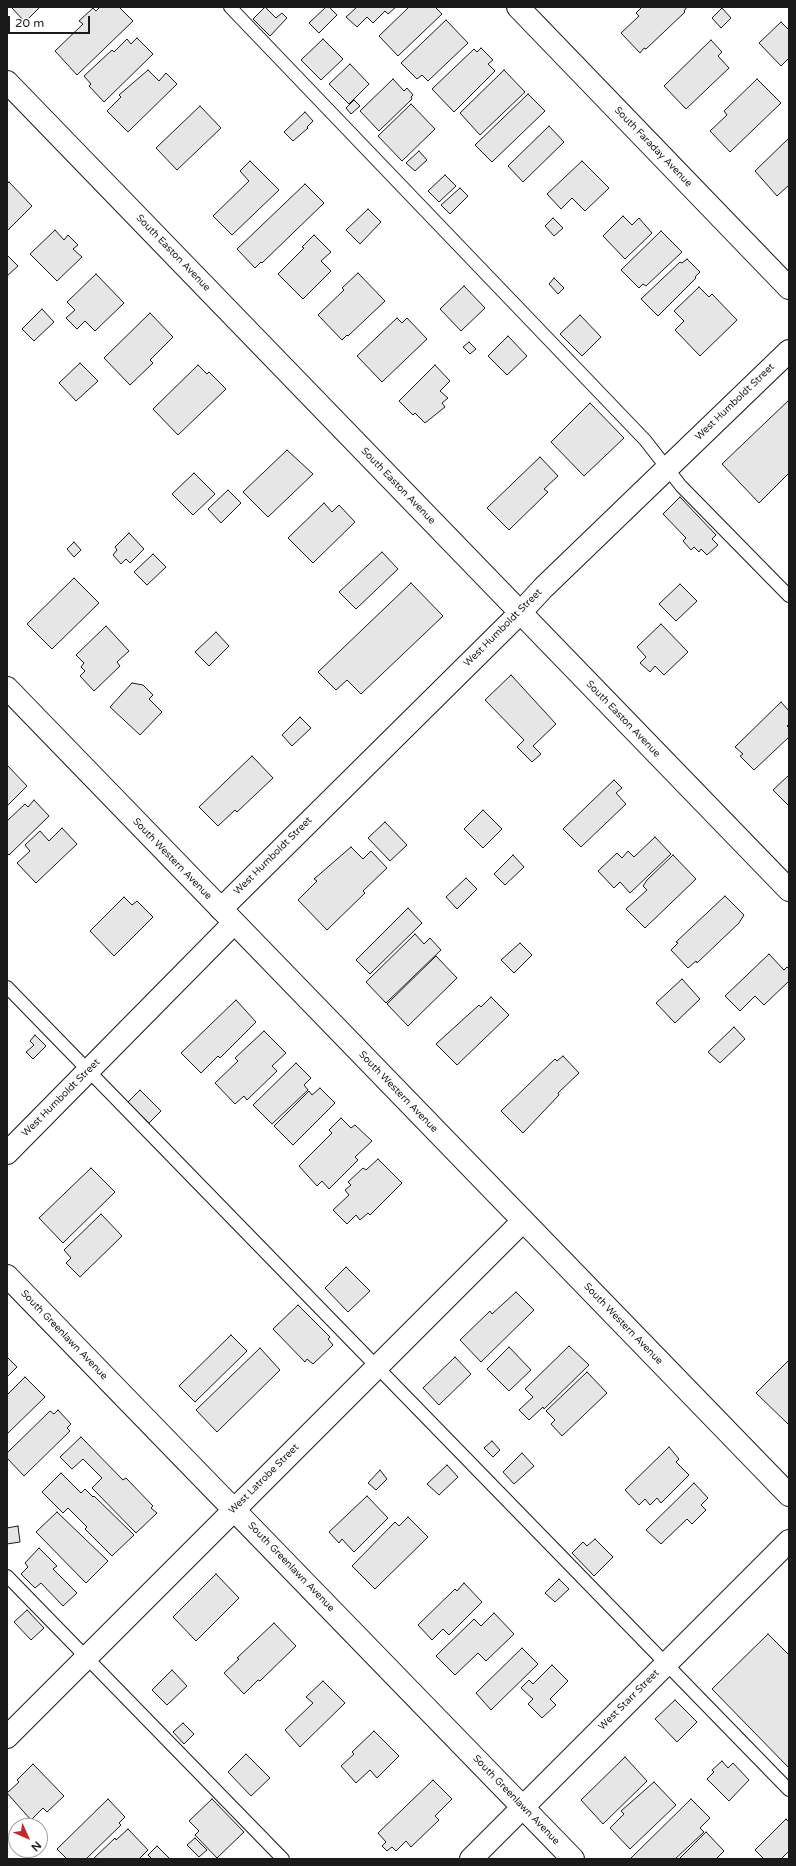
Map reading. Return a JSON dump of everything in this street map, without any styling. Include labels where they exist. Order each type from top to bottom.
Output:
[{"type":"street","name":"South Faraday Avenue","points":[[518,7],[789,288]]},
{"type":"street","name":"South Easton Avenue","points":[[7,82],[789,890]]},
{"type":"street","name":"West Humboldt Street","points":[[7,1153],[88,1071],[227,916],[543,588],[789,351]]},
{"type":"street","name":"South Western Avenue","points":[[7,688],[789,1495]]},
{"type":"street","name":"West Latrobe Street","points":[[7,1737],[524,1221]]},
{"type":"street","name":"South Greenlawn Avenue","points":[[7,1276],[573,1859]]},
{"type":"street","name":"West Starr Street","points":[[471,1859],[789,1541]]},
{"type":"lane","points":[[230,7],[645,440],[681,486],[789,596]]},
{"type":"lane","points":[[7,988],[789,1790]]},
{"type":"lane","points":[[7,1576],[283,1859]]},
{"type":"building","points":[[11,7],[40,7],[25,22]]},
{"type":"building","points":[[100,7],[119,7],[133,21],[77,75],[55,51],[83,24],[79,21],[93,8],[96,11]]},
{"type":"building","points":[[265,7],[276,18],[282,13],[287,18],[270,36],[253,19]]},
{"type":"building","points":[[326,7],[329,7],[337,15],[319,33],[309,23]]},
{"type":"building","points":[[357,7],[396,7],[388,14],[385,11],[373,23],[367,17],[357,27],[346,17]]},
{"type":"building","points":[[409,7],[435,7],[442,14],[398,56],[379,36]]},
{"type":"building","points":[[642,7],[687,7],[684,11],[685,12],[640,53],[621,33],[639,16],[636,13]]},
{"type":"building","points":[[722,8],[731,18],[721,28],[712,18]]},
{"type":"building","points":[[446,20],[468,43],[428,81],[422,75],[417,79],[401,63]]},
{"type":"building","points":[[781,22],[789,30],[789,58],[781,66],[759,43]]},
{"type":"building","points":[[137,38],[153,54],[104,102],[89,86],[91,84],[84,76],[112,50],[114,52],[127,39],[131,44]]},
{"type":"building","points":[[323,39],[343,59],[321,80],[301,60]]},
{"type":"building","points":[[711,40],[722,52],[718,56],[729,68],[686,109],[664,86]]},
{"type":"building","points":[[481,48],[493,60],[488,64],[495,71],[454,112],[432,89],[474,49],[477,52]]},
{"type":"building","points":[[350,64],[369,84],[349,104],[329,84]]},
{"type":"building","points":[[148,70],[159,81],[166,73],[177,84],[128,132],[107,111],[121,97],[119,95]]},
{"type":"building","points":[[504,70],[525,92],[480,135],[460,113]]},
{"type":"building","points":[[393,79],[404,91],[407,88],[413,95],[411,97],[412,99],[379,131],[360,111]]},
{"type":"building","points":[[757,79],[781,103],[730,152],[710,131],[727,115],[724,111]]},
{"type":"building","points":[[528,94],[545,111],[492,162],[475,145]]},
{"type":"building","points":[[354,100],[360,106],[351,114],[346,108]]},
{"type":"building","points":[[411,104],[435,129],[402,161],[378,136]]},
{"type":"building","points":[[200,106],[221,128],[177,170],[156,148]]},
{"type":"building","points":[[305,112],[313,121],[307,127],[308,128],[293,141],[284,132]]},
{"type":"building","points":[[549,126],[564,142],[523,182],[508,166]]},
{"type":"building","points":[[789,138],[789,185],[777,196],[755,171]]},
{"type":"building","points":[[419,151],[427,160],[415,171],[406,163]]},
{"type":"building","points":[[250,161],[279,190],[232,235],[213,216],[249,181],[240,171]]},
{"type":"building","points":[[582,161],[609,188],[585,211],[572,198],[561,209],[547,194]]},
{"type":"building","points":[[445,175],[456,186],[439,202],[428,191]]},
{"type":"building","points":[[9,182],[32,206],[7,231],[7,184]]},
{"type":"building","points":[[305,184],[324,203],[255,268],[237,249]]},
{"type":"building","points":[[460,188],[468,196],[450,214],[441,205]]},
{"type":"building","points":[[368,209],[381,222],[360,244],[346,230]]},
{"type":"building","points":[[623,216],[632,225],[639,218],[652,233],[625,259],[603,236]]},
{"type":"building","points":[[553,218],[563,228],[554,236],[545,226]]},
{"type":"building","points":[[55,230],[64,240],[68,235],[78,245],[73,249],[82,257],[57,281],[30,254]]},
{"type":"building","points":[[661,231],[682,252],[646,286],[643,284],[639,288],[621,270]]},
{"type":"building","points":[[314,235],[331,252],[321,261],[331,271],[303,299],[278,274],[304,248],[302,247]]},
{"type":"building","points":[[7,255],[18,266],[7,276]]},
{"type":"building","points":[[687,259],[700,272],[695,277],[696,278],[658,316],[641,299],[680,262],[682,263]]},
{"type":"building","points":[[358,273],[385,301],[342,340],[318,315],[344,290],[342,288]]},
{"type":"building","points":[[96,274],[124,303],[95,331],[85,321],[77,329],[66,318],[75,310],[67,302]]},
{"type":"building","points":[[554,278],[564,288],[558,294],[549,284]]},
{"type":"building","points":[[464,286],[485,308],[461,331],[440,309]]},
{"type":"building","points":[[699,287],[709,297],[712,294],[737,320],[700,356],[675,330],[684,321],[674,311]]},
{"type":"building","points":[[42,309],[54,322],[34,341],[22,329]]},
{"type":"building","points":[[150,313],[173,337],[150,360],[153,363],[130,385],[104,358]]},
{"type":"building","points":[[580,315],[601,337],[582,356],[560,334]]},
{"type":"building","points":[[397,318],[402,323],[407,318],[427,339],[382,382],[357,356]]},
{"type":"building","points":[[508,336],[527,356],[507,375],[488,356]]},
{"type":"building","points":[[469,342],[476,349],[470,354],[463,347]]},
{"type":"building","points":[[80,363],[98,381],[76,401],[59,383]]},
{"type":"building","points":[[198,365],[207,374],[209,372],[226,389],[178,435],[153,409]]},
{"type":"building","points":[[435,365],[450,381],[440,391],[448,398],[442,403],[445,407],[425,423],[415,413],[413,415],[399,401]]},
{"type":"building","points":[[789,400],[789,473],[759,503],[722,464]]},
{"type":"building","points":[[590,403],[624,438],[584,476],[551,442]]},
{"type":"building","points":[[287,450],[313,474],[268,517],[243,492]]},
{"type":"building","points":[[540,457],[558,476],[544,489],[548,492],[509,530],[487,508]]},
{"type":"building","points":[[194,473],[215,494],[193,515],[172,494]]},
{"type":"building","points":[[228,490],[241,503],[221,523],[208,509]]},
{"type":"building","points":[[680,497],[716,535],[712,539],[718,545],[707,555],[701,549],[699,552],[694,547],[691,550],[683,541],[686,538],[663,514]]},
{"type":"building","points":[[324,503],[332,512],[339,505],[355,522],[313,563],[288,538]]},
{"type":"building","points":[[129,533],[144,549],[130,563],[126,559],[121,564],[113,555],[117,550],[115,547]]},
{"type":"building","points":[[74,542],[81,550],[74,557],[67,549]]},
{"type":"building","points":[[382,552],[398,569],[356,609],[339,592]]},
{"type":"building","points":[[153,554],[166,567],[147,585],[134,572]]},
{"type":"building","points":[[74,578],[99,603],[52,649],[27,624]]},
{"type":"building","points":[[411,583],[443,616],[361,694],[347,680],[336,690],[318,672]]},
{"type":"building","points":[[680,584],[697,601],[676,621],[659,604]]},
{"type":"building","points":[[661,624],[688,652],[664,675],[655,666],[650,672],[640,663],[646,657],[637,647]]},
{"type":"building","points":[[106,626],[129,651],[117,662],[120,666],[94,691],[80,676],[85,671],[81,667],[84,663],[76,655]]},
{"type":"building","points":[[216,632],[229,646],[209,666],[195,652]]},
{"type":"building","points":[[511,675],[556,724],[533,746],[541,754],[532,762],[517,747],[524,740],[485,700]]},
{"type":"building","points":[[132,683],[143,685],[153,695],[149,699],[162,712],[140,735],[110,707]]},
{"type":"building","points":[[781,702],[789,711],[789,724],[787,726],[789,728],[789,737],[754,770],[740,756],[743,754],[735,747]]},
{"type":"building","points":[[300,717],[311,728],[292,746],[282,735]]},
{"type":"building","points":[[252,756],[273,778],[237,812],[235,810],[218,826],[199,807]]},
{"type":"building","points":[[7,765],[27,786],[7,806]]},
{"type":"building","points":[[789,775],[789,806],[773,790]]},
{"type":"building","points":[[614,780],[622,788],[616,793],[626,804],[581,847],[563,829]]},
{"type":"building","points":[[34,800],[49,816],[9,855],[7,853],[7,821],[25,804],[28,807]]},
{"type":"building","points":[[483,810],[502,829],[483,848],[464,829]]},
{"type":"building","points":[[385,822],[407,845],[390,861],[368,838]]},
{"type":"building","points":[[62,828],[77,844],[36,883],[17,863],[30,851],[25,845],[40,831],[49,841]]},
{"type":"building","points":[[655,837],[671,854],[630,893],[620,882],[614,888],[598,871],[617,853],[622,858],[628,851],[634,857]]},
{"type":"building","points":[[351,847],[363,859],[371,851],[387,868],[363,891],[365,893],[327,930],[298,900],[317,881],[314,879]]},
{"type":"building","points":[[513,855],[524,867],[505,885],[494,874]]},
{"type":"building","points":[[673,855],[696,879],[645,928],[626,909],[647,890],[643,886],[647,880]]},
{"type":"building","points":[[466,878],[477,889],[457,909],[446,897]]},
{"type":"building","points":[[725,896],[744,915],[739,923],[697,963],[696,961],[688,968],[671,950],[678,943],[676,942]]},
{"type":"building","points":[[124,897],[132,905],[137,901],[153,917],[114,956],[90,931]]},
{"type":"building","points":[[408,908],[422,923],[370,974],[356,960]]},
{"type":"building","points":[[415,934],[424,944],[430,938],[441,950],[386,1003],[366,982]]},
{"type":"building","points":[[520,943],[532,955],[514,973],[501,960]]},
{"type":"building","points":[[769,954],[784,970],[787,967],[789,969],[789,981],[764,1005],[755,996],[740,1011],[725,996]]},
{"type":"building","points":[[436,956],[457,978],[408,1026],[387,1004]]},
{"type":"building","points":[[682,979],[700,999],[675,1023],[656,1003]]},
{"type":"building","points":[[491,997],[509,1015],[457,1065],[436,1044],[479,1005],[481,1007]]},
{"type":"building","points":[[236,1000],[256,1022],[220,1058],[218,1056],[201,1073],[181,1053]]},
{"type":"building","points":[[734,1027],[745,1039],[720,1063],[708,1052]]},
{"type":"building","points":[[264,1031],[286,1053],[272,1066],[277,1071],[247,1100],[244,1096],[235,1104],[215,1083],[238,1061],[235,1058]]},
{"type":"building","points":[[35,1035],[46,1046],[33,1059],[26,1052],[34,1045],[30,1041]]},
{"type":"building","points":[[563,1056],[579,1073],[558,1093],[559,1095],[523,1133],[501,1111],[555,1059],[557,1061]]},
{"type":"building","points":[[296,1063],[311,1078],[304,1085],[308,1090],[272,1124],[253,1105]]},
{"type":"building","points":[[320,1088],[335,1103],[293,1145],[274,1126],[309,1091],[312,1095]]},
{"type":"building","points":[[140,1090],[161,1111],[149,1123],[128,1102]]},
{"type":"building","points":[[341,1118],[351,1128],[355,1125],[372,1141],[355,1157],[358,1160],[329,1189],[322,1181],[317,1186],[299,1166],[332,1133],[329,1130]]},
{"type":"building","points":[[378,1159],[402,1183],[370,1215],[368,1213],[360,1220],[356,1215],[347,1224],[333,1210],[349,1195],[345,1190],[351,1185],[348,1182],[363,1168],[366,1170]]},
{"type":"building","points":[[91,1168],[115,1192],[63,1243],[39,1218]]},
{"type":"building","points":[[101,1214],[122,1236],[80,1277],[66,1263],[71,1258],[64,1250]]},
{"type":"building","points":[[346,1267],[370,1291],[348,1312],[325,1288]]},
{"type":"building","points":[[516,1292],[534,1310],[481,1362],[460,1340],[490,1311],[492,1314]]},
{"type":"building","points":[[298,1305],[330,1337],[328,1339],[333,1345],[313,1364],[307,1359],[305,1362],[273,1329]]},
{"type":"building","points":[[231,1335],[247,1351],[195,1402],[179,1386]]},
{"type":"building","points":[[569,1346],[589,1365],[544,1409],[543,1407],[529,1420],[519,1410],[533,1397],[525,1389]]},
{"type":"building","points":[[509,1347],[531,1370],[509,1391],[487,1369]]},
{"type":"building","points":[[260,1348],[280,1370],[217,1432],[196,1410]]},
{"type":"building","points":[[7,1357],[17,1367],[7,1377]]},
{"type":"building","points":[[455,1357],[471,1374],[439,1405],[423,1388]]},
{"type":"building","points":[[789,1360],[789,1425],[756,1393]]},
{"type":"building","points":[[587,1372],[607,1393],[562,1436],[551,1424],[555,1420],[546,1411]]},
{"type":"building","points":[[25,1377],[45,1397],[7,1434],[7,1395]]},
{"type":"building","points":[[58,1410],[71,1424],[67,1428],[70,1431],[24,1476],[7,1458],[7,1453],[50,1411],[54,1414]]},
{"type":"building","points":[[81,1437],[123,1480],[126,1478],[153,1506],[151,1508],[157,1513],[136,1533],[92,1488],[102,1478],[83,1459],[72,1469],[60,1457]]},
{"type":"building","points":[[492,1441],[500,1450],[493,1457],[484,1448]]},
{"type":"building","points":[[669,1447],[679,1459],[676,1462],[689,1475],[661,1503],[657,1498],[650,1505],[645,1499],[639,1505],[625,1490]]},
{"type":"building","points":[[522,1453],[534,1466],[514,1484],[503,1472]]},
{"type":"building","points":[[447,1465],[458,1477],[439,1495],[427,1484]]},
{"type":"building","points":[[380,1470],[387,1479],[376,1490],[368,1483]]},
{"type":"building","points":[[61,1473],[81,1493],[85,1489],[93,1497],[94,1496],[134,1535],[112,1556],[85,1529],[87,1527],[68,1508],[63,1513],[42,1492]]},
{"type":"building","points":[[694,1483],[708,1498],[701,1505],[706,1510],[692,1524],[687,1519],[661,1544],[646,1530]]},
{"type":"building","points":[[367,1496],[388,1518],[354,1552],[342,1539],[339,1543],[329,1532]]},
{"type":"building","points":[[57,1512],[108,1561],[86,1583],[36,1532]]},
{"type":"building","points":[[408,1517],[428,1537],[375,1589],[352,1566],[395,1522],[399,1526]]},
{"type":"building","points":[[18,1526],[20,1542],[7,1544],[7,1528]]},
{"type":"building","points":[[595,1539],[613,1557],[594,1576],[572,1553],[583,1542],[587,1546]]},
{"type":"building","points":[[39,1548],[57,1566],[53,1569],[77,1593],[63,1606],[41,1583],[35,1588],[21,1574],[28,1567],[25,1563]]},
{"type":"building","points":[[216,1574],[239,1598],[196,1641],[173,1617]]},
{"type":"building","points":[[559,1579],[569,1589],[555,1602],[545,1593]]},
{"type":"building","points":[[464,1583],[482,1602],[449,1635],[443,1629],[432,1640],[418,1625],[455,1589],[457,1591]]},
{"type":"building","points":[[27,1610],[44,1628],[31,1640],[14,1622]]},
{"type":"building","points":[[494,1613],[514,1634],[486,1661],[478,1653],[455,1675],[436,1656],[474,1619],[481,1626]]},
{"type":"building","points":[[274,1623],[296,1646],[260,1681],[258,1680],[244,1694],[224,1673],[239,1659],[237,1658]]},
{"type":"building","points":[[768,1634],[789,1655],[789,1768],[712,1689]]},
{"type":"building","points":[[522,1648],[538,1664],[491,1710],[476,1693]]},
{"type":"building","points":[[552,1665],[568,1681],[550,1699],[556,1705],[542,1718],[528,1704],[533,1699],[521,1688],[529,1680],[533,1684]]},
{"type":"building","points":[[172,1670],[187,1686],[167,1705],[152,1690]]},
{"type":"building","points":[[323,1681],[345,1703],[300,1747],[285,1730],[313,1703],[306,1697]]},
{"type":"building","points":[[675,1700],[697,1722],[677,1742],[655,1719]]},
{"type":"building","points":[[183,1723],[194,1734],[184,1744],[173,1732]]},
{"type":"building","points":[[374,1731],[399,1756],[377,1778],[370,1770],[356,1783],[341,1766],[354,1754],[352,1752]]},
{"type":"building","points":[[246,1754],[270,1778],[251,1796],[228,1772]]},
{"type":"building","points":[[625,1757],[647,1781],[603,1824],[581,1800]]},
{"type":"building","points":[[722,1761],[728,1768],[733,1763],[749,1780],[729,1801],[707,1779],[714,1772],[712,1770]]},
{"type":"building","points":[[33,1764],[64,1796],[47,1812],[43,1808],[33,1818],[29,1818],[7,1793],[19,1782],[17,1780]]},
{"type":"building","points":[[433,1780],[452,1799],[435,1816],[439,1820],[411,1847],[406,1841],[396,1851],[392,1847],[387,1851],[382,1846],[386,1842],[378,1833]]},
{"type":"building","points":[[654,1782],[676,1805],[630,1849],[610,1828],[624,1814],[621,1811]]},
{"type":"building","points":[[108,1799],[125,1817],[119,1823],[121,1825],[86,1859],[67,1859],[57,1849]]},
{"type":"building","points":[[212,1799],[244,1832],[217,1858],[195,1835],[199,1831],[189,1821]]},
{"type":"building","points":[[691,1799],[710,1818],[700,1828],[704,1832],[675,1859],[630,1859]]},
{"type":"building","points":[[786,1819],[789,1822],[789,1851],[781,1859],[764,1859],[755,1850]]},
{"type":"building","points":[[128,1829],[148,1850],[139,1859],[93,1859],[115,1838],[116,1840]]},
{"type":"building","points":[[706,1832],[724,1851],[716,1859],[679,1859]]},
{"type":"building","points":[[195,1838],[207,1850],[199,1857],[187,1845]]},
{"type":"building","points":[[157,1846],[170,1859],[150,1859],[151,1858],[148,1855]]}]
